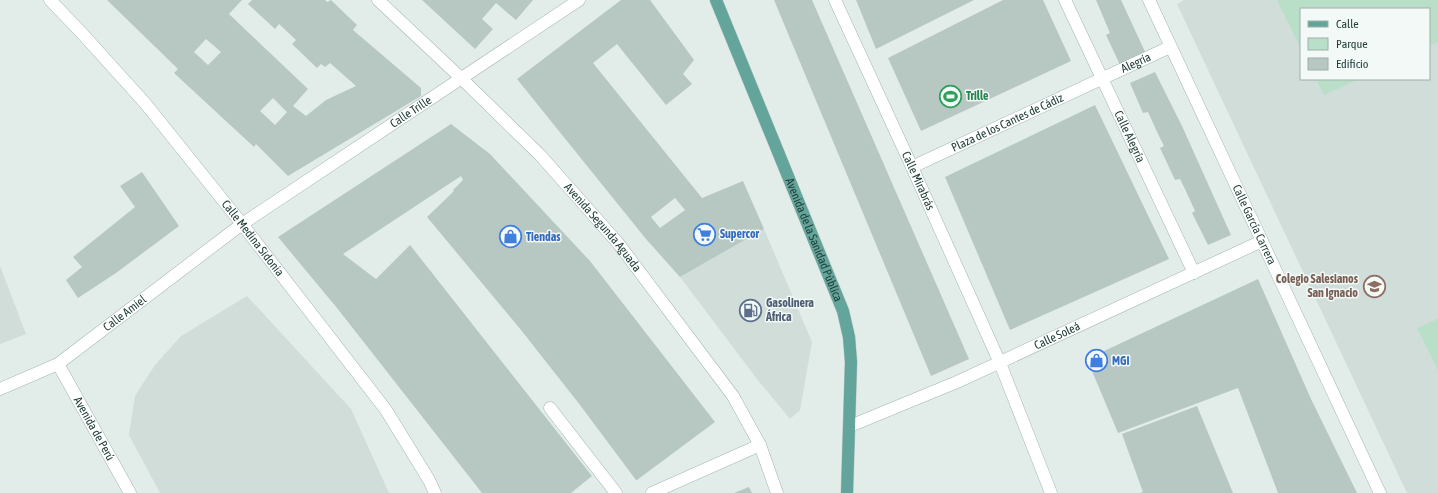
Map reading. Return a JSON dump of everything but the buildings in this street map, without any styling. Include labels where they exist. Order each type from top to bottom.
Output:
[{"type":"main road","name":"Avenida de la Sanidad Pública","points":[[716,0],[843,311],[849,337],[851,362],[847,493]]},
{"type":"street","name":"Calle Medina Sidonia","points":[[50,0],[145,103],[242,224],[386,410],[429,480],[435,493]]},
{"type":"street","name":"Avenida Segunda Aguada","points":[[378,0],[540,155],[618,243],[733,396],[760,445],[777,493]]},
{"type":"street","name":"Calle Mirabrás","points":[[835,0],[1000,363],[1051,493]]},
{"type":"street","name":"Calle Alegría","points":[[1065,0],[1101,79],[1194,273]]},
{"type":"street","name":"Calle García Carrera","points":[[1149,0],[1380,493]]},
{"type":"street","name":"Calle Trille","points":[[242,224],[574,1]]},
{"type":"street","name":"Alegría","points":[[1101,79],[1170,46]]},
{"type":"street","name":"Plaza de los Cantes de Cádiz","points":[[912,167],[1101,79]]},
{"type":"street","name":"Calle Amiel","points":[[0,389],[58,364],[242,224]]},
{"type":"street","name":"Calle Soleá","points":[[850,426],[923,397],[1000,363],[1262,241]]},
{"type":"street","name":"Avenida de Perú","points":[[58,364],[130,493]]},
{"type":"street","points":[[550,408],[616,493]]},
{"type":"street","points":[[652,493],[760,445]]},
{"type":"shaded area","name":"Colegio Salesianos San Ignacio","points":[[1184,0],[1438,0],[1438,493],[1407,493],[1177,4]]},
{"type":"shaded area","name":"Gasolinera África","points":[[764,229],[812,342],[800,410],[790,419],[757,379],[680,277]]},
{"type":"shaded area","points":[[0,266],[26,334],[0,344]]},
{"type":"shaded area","points":[[247,296],[351,409],[389,493],[160,493],[129,435],[135,396],[155,365],[181,336]]},
{"type":"green space","points":[[1277,0],[1438,0],[1438,42],[1430,46],[1430,8],[1300,8],[1300,47]]},
{"type":"green space","points":[[1316,80],[1357,80],[1324,95]]},
{"type":"green space","points":[[1438,319],[1438,370],[1417,328]]},
{"type":"place","name":"Trille","points":[[951,96]]},
{"type":"place","name":"Supercor","points":[[704,234]]},
{"type":"place","name":"Tiendas","points":[[510,237]]},
{"type":"place","name":"Colegio Salesianos San Ignacio","points":[[1374,286]]},
{"type":"place","name":"Gasolinera África","points":[[751,310]]},
{"type":"place","name":"MGI","points":[[1096,361]]}]
